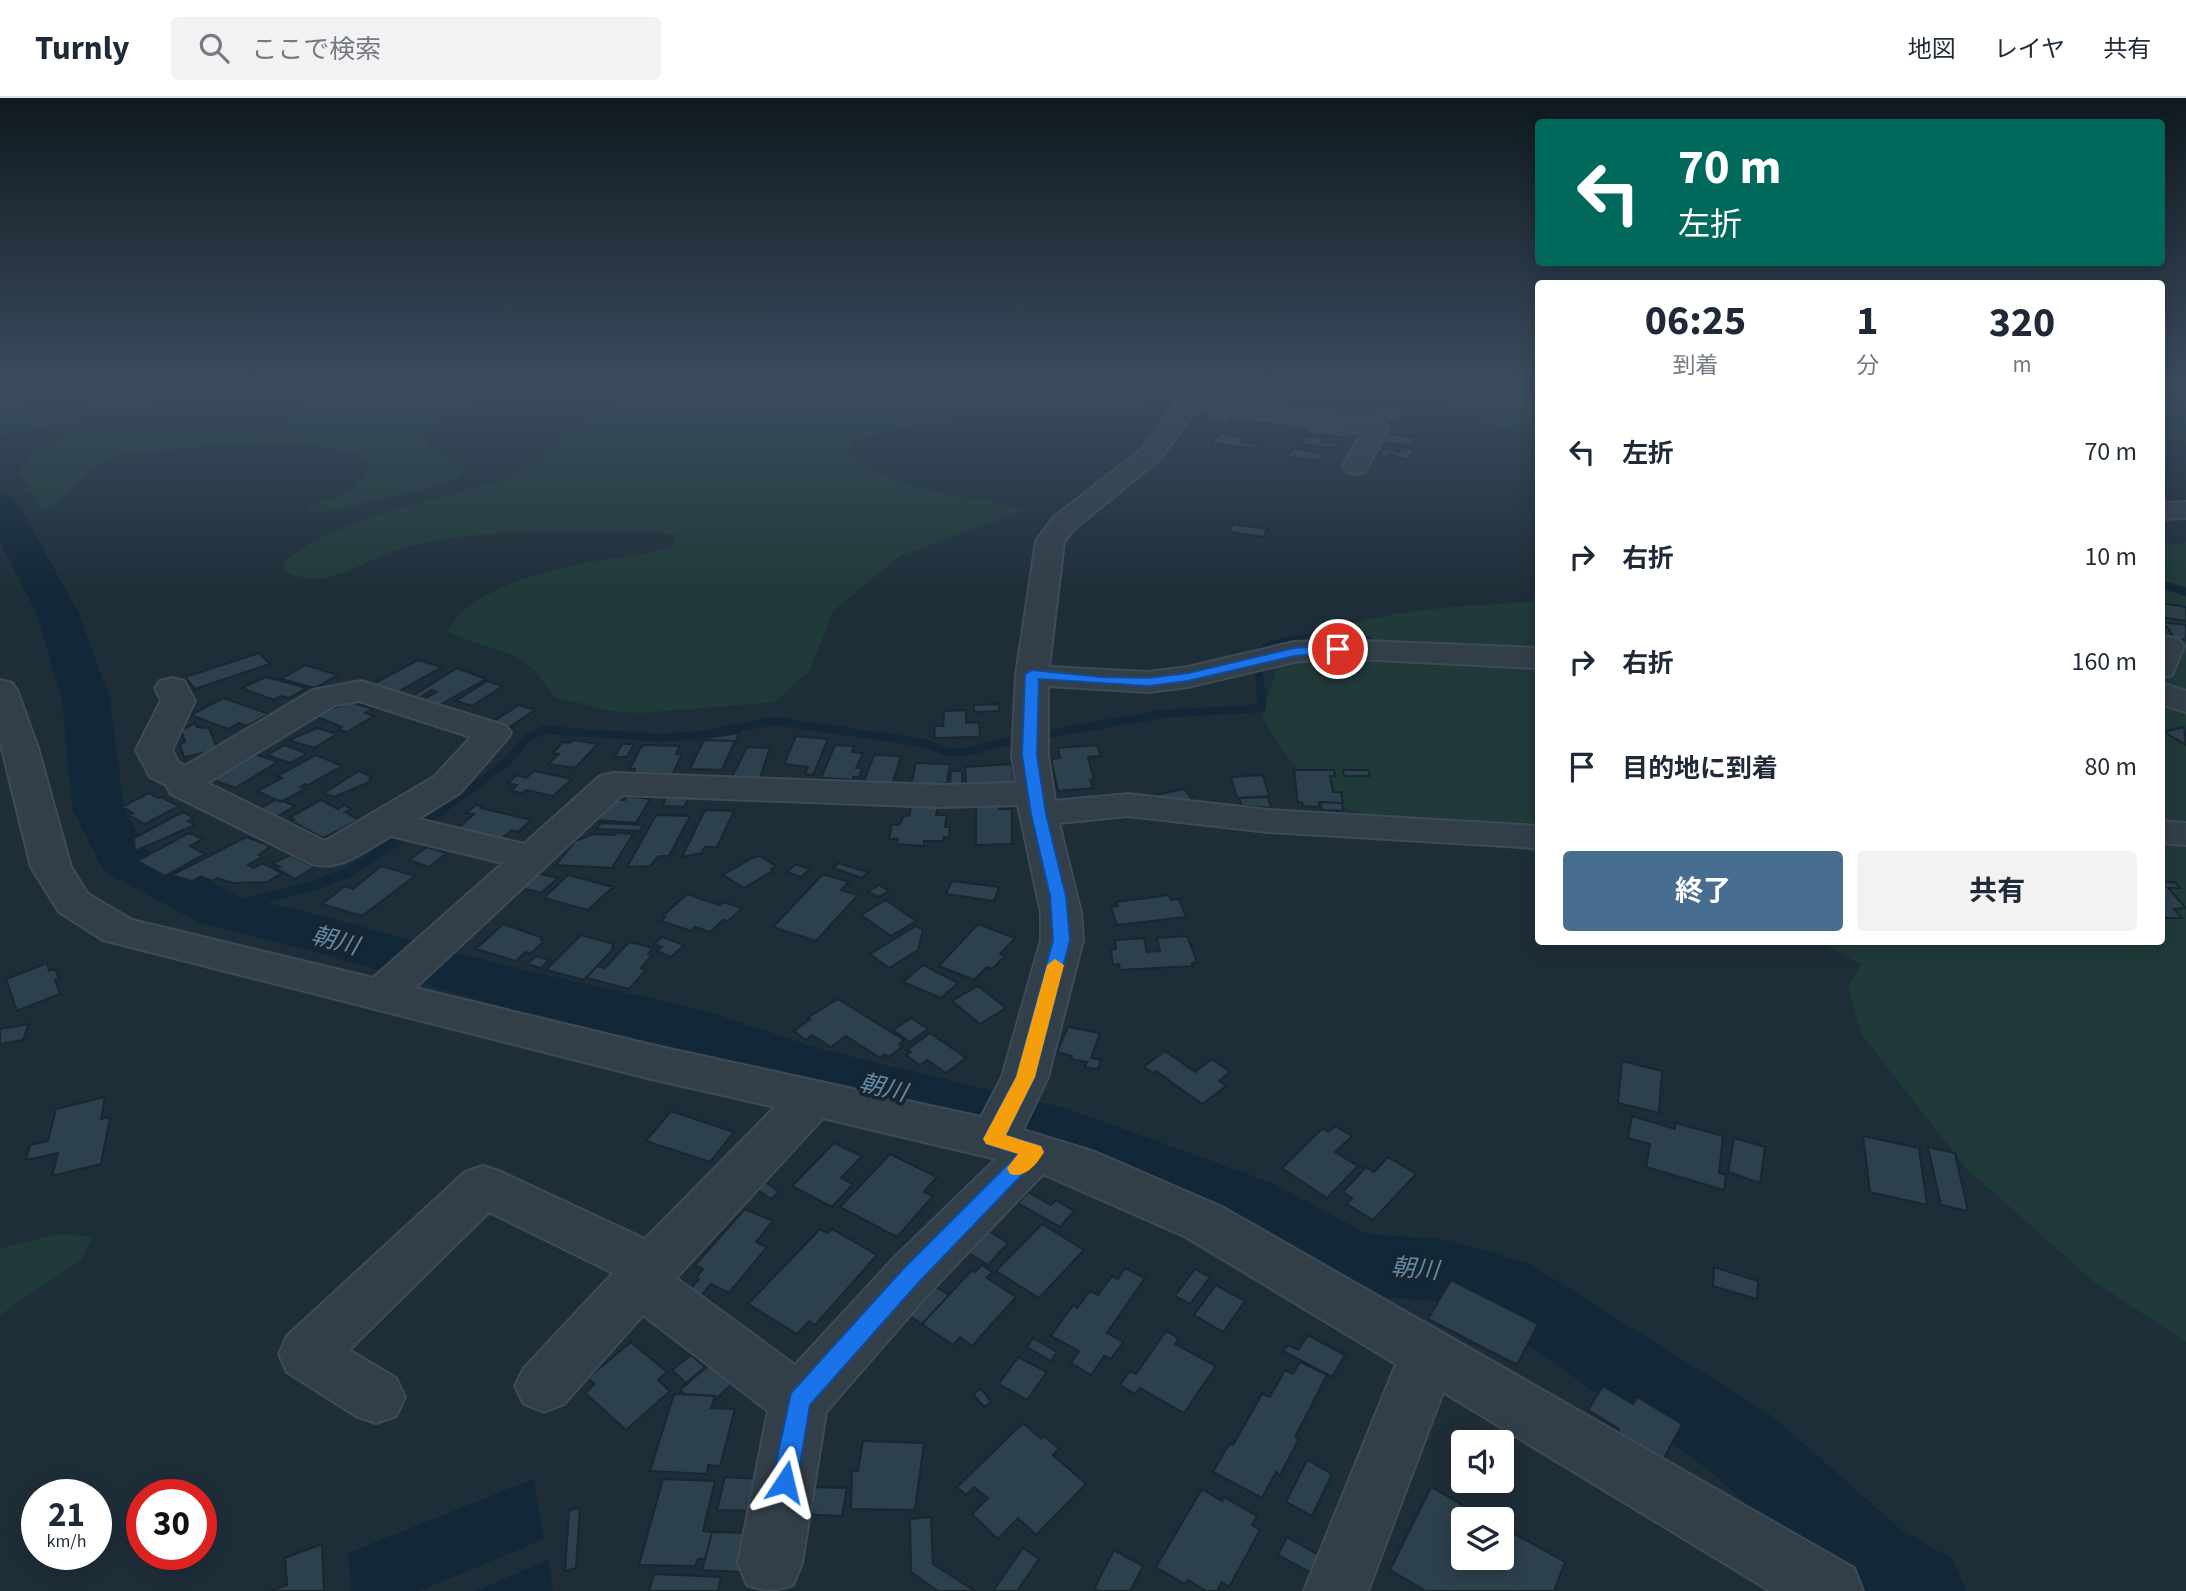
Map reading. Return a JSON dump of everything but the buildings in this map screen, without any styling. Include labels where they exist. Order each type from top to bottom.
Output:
[{"type":"street","points":[[770,1563],[799,1401],[912,1275],[1012,1127],[1036,1046],[1062,940],[1055,878],[1036,804],[1030,736],[1032,674],[1050,541],[1055,532],[1152,453]]},
{"type":"street","points":[[1356,466],[1363,453]]},
{"type":"street","points":[[2165,511],[2186,510]]},
{"type":"street","points":[[1032,674],[1102,681],[1148,682],[1188,677],[1294,652],[1338,649],[1535,658]]},
{"type":"street","points":[[172,688],[178,701],[154,750],[163,769],[186,781]]},
{"type":"street","points":[[0,690],[10,758],[51,867],[73,903],[118,930],[409,971],[812,1099],[1012,1127],[1077,1166],[1204,1222],[1831,1591]]},
{"type":"street","points":[[361,691],[494,733],[447,785],[403,827],[326,856],[184,786],[186,781],[325,697],[342,692],[361,691]]},
{"type":"street","points":[[2165,694],[2186,702]]},
{"type":"street","points":[[409,971],[613,784],[1128,806],[1268,821],[1535,837]]},
{"type":"street","points":[[403,827],[532,858]]},
{"type":"street","points":[[2165,832],[2186,834]]},
{"type":"street","points":[[544,1386],[812,1099]]},
{"type":"street","points":[[376,1397],[307,1354],[483,1186],[646,1274],[799,1401]]},
{"type":"street","points":[[1336,1591],[1428,1356]]},
{"type":"green space","points":[[35,453],[141,453],[117,456],[95,467],[54,507],[40,509],[20,472]]},
{"type":"green space","points":[[349,453],[441,453],[467,464],[459,477],[434,487],[321,513],[306,509],[346,492],[362,479],[367,471],[368,461]]},
{"type":"green space","points":[[546,453],[850,453],[849,455],[870,468],[913,485],[1028,509],[900,556],[833,611],[810,670],[775,702],[641,713],[611,711],[554,697],[543,680],[520,660],[448,632],[456,618],[470,606],[506,586],[567,566],[663,549],[674,545],[675,535],[652,532],[558,532],[464,536],[403,548],[329,577],[299,577],[283,570],[285,560],[312,542],[374,515],[507,479]]},
{"type":"green space","points":[[2186,542],[2186,1342],[2093,1281],[1965,1167],[1862,1035],[1848,987],[1861,964],[1826,945],[2165,945],[2165,545]]},
{"type":"green space","points":[[1535,601],[1535,853],[1349,810],[1289,760],[1262,717],[1281,661],[1308,640],[1370,619],[1441,608]]},
{"type":"green space","points":[[58,1234],[93,1237],[81,1260],[9,1308],[0,1317],[0,1249]]},
{"type":"water","points":[[533,1479],[544,1539],[419,1591],[351,1591],[348,1553]]},
{"type":"water","points":[[548,1560],[553,1591],[476,1591]]},
{"type":"waterway","name":"朝川","points":[[0,505],[57,612],[86,699],[98,808],[123,859],[220,910],[334,938],[499,985],[702,1032],[810,1070],[1068,1135],[1247,1203],[1356,1264],[1448,1271],[1503,1287],[1742,1444],[1868,1560],[1920,1591]]},
{"type":"waterway","points":[[2165,585],[2186,592]]},
{"type":"waterway","points":[[1260,651],[1286,641],[1300,639],[1369,641]]},
{"type":"waterway","points":[[1037,736],[1162,714],[1262,708],[1259,673]]},
{"type":"waterway","points":[[414,831],[508,761],[528,737],[544,730],[660,738],[699,735],[775,721],[925,743],[946,752],[966,752],[1023,738]]},
{"type":"waterway","points":[[220,910],[318,884],[349,872],[416,829]]},
{"type":"slow traffic","points":[[1017,1168],[1034,1152],[993,1139],[1025,1077],[1036,1046],[1055,965]]},
{"type":"route","points":[[785,1482],[799,1401],[912,1275],[1034,1152],[993,1139],[1020,1091],[1036,1046],[1062,940],[1055,878],[1034,793],[1030,755],[1032,674],[1102,681],[1148,682],[1188,677],[1294,652],[1338,649]]}]
